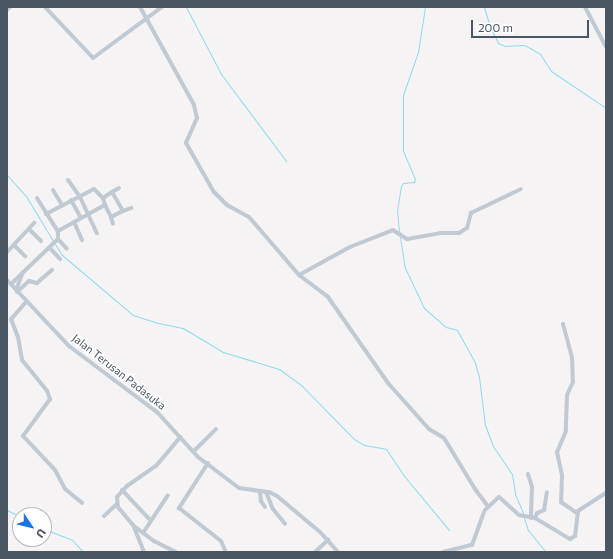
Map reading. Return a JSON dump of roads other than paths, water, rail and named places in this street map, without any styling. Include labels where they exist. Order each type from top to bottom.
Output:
[{"type":"street","points":[[7,10],[10,7]]},
{"type":"street","points":[[45,7],[93,58],[162,7]]},
{"type":"street","points":[[140,7],[196,110],[196,122],[186,143],[211,186],[222,201],[249,217],[299,275],[328,297],[388,383],[429,429],[444,438],[475,489],[488,506]]},
{"type":"street","points":[[585,7],[606,47]]},
{"type":"street","points":[[68,180],[80,197],[97,232]]},
{"type":"street","points":[[103,198],[119,188]]},
{"type":"street","points":[[46,214],[71,200],[96,189],[103,198],[113,224]]},
{"type":"street","points":[[299,275],[350,247],[393,230],[407,240],[440,233],[459,233],[468,226],[468,217],[471,213],[521,189]]},
{"type":"street","points":[[53,190],[62,205]]},
{"type":"street","points":[[112,192],[123,211]]},
{"type":"street","points":[[11,284],[58,239],[58,231],[37,198]]},
{"type":"street","points":[[71,200],[81,218]]},
{"type":"street","points":[[58,231],[105,205]]},
{"type":"street","points":[[111,217],[131,208]]},
{"type":"street","points":[[74,222],[82,240]]},
{"type":"street","points":[[7,252],[34,223]]},
{"type":"street","points":[[29,229],[41,241]]},
{"type":"street","points":[[58,239],[67,249]]},
{"type":"street","points":[[14,245],[25,256]]},
{"type":"street","points":[[50,248],[60,259]]},
{"type":"street","points":[[17,291],[29,281],[36,283],[52,270]]},
{"type":"street","points":[[17,291],[24,271]]},
{"type":"street","name":"Jalan Terusan Padasuka","points":[[7,280],[26,302],[69,346],[155,410],[194,451],[238,488],[266,492],[278,496],[328,540],[338,552]]},
{"type":"street","points":[[26,302],[11,319],[18,337],[22,360],[48,391],[50,399],[23,436],[55,470],[65,489],[82,503]]},
{"type":"street","points":[[563,324],[572,357],[573,382],[567,395],[566,431],[557,452],[562,476],[561,502],[577,513]]},
{"type":"street","points":[[194,451],[216,429]]},
{"type":"street","points":[[144,552],[132,524],[117,504],[117,497],[122,490],[156,466],[180,437]]},
{"type":"street","points":[[208,463],[183,500],[181,510],[221,541],[226,552]]},
{"type":"street","points":[[528,474],[532,487],[533,518]]},
{"type":"street","points":[[122,490],[151,521]]},
{"type":"street","points":[[260,492],[261,501],[265,507]]},
{"type":"street","points":[[266,492],[273,509],[285,524]]},
{"type":"street","points":[[533,518],[537,513],[544,510],[547,492]]},
{"type":"street","points":[[577,513],[606,493]]},
{"type":"street","points":[[143,533],[168,496]]},
{"type":"street","points":[[443,552],[472,545],[485,511],[488,506],[499,498],[519,515],[533,518],[570,539],[575,536],[577,513]]},
{"type":"street","points":[[104,516],[117,504]]},
{"type":"street","points":[[132,524],[143,533],[176,552]]},
{"type":"street","points":[[315,552],[328,540]]},
{"type":"waterway","points":[[186,7],[221,74],[286,161]]},
{"type":"waterway","points":[[399,232],[397,211],[401,186],[403,183],[414,182],[415,179],[403,151],[403,95],[418,52],[425,7]]},
{"type":"waterway","points":[[484,7],[490,27],[498,43],[505,46],[524,45],[540,54],[551,71],[606,108]]},
{"type":"waterway","points":[[7,175],[26,196],[53,241]]},
{"type":"waterway","points":[[400,237],[405,268],[424,308],[446,327],[457,330],[475,363],[479,377],[485,425],[493,446],[512,474],[515,494],[524,515]]},
{"type":"waterway","points":[[55,244],[62,255],[133,315],[154,322],[183,328],[223,352],[279,369],[302,386],[354,439],[364,445],[386,449],[405,477],[449,530]]},
{"type":"waterway","points":[[7,510],[12,513]]},
{"type":"waterway","points":[[524,518],[528,530],[546,552]]},
{"type":"waterway","points":[[52,532],[72,540],[83,552]]}]
